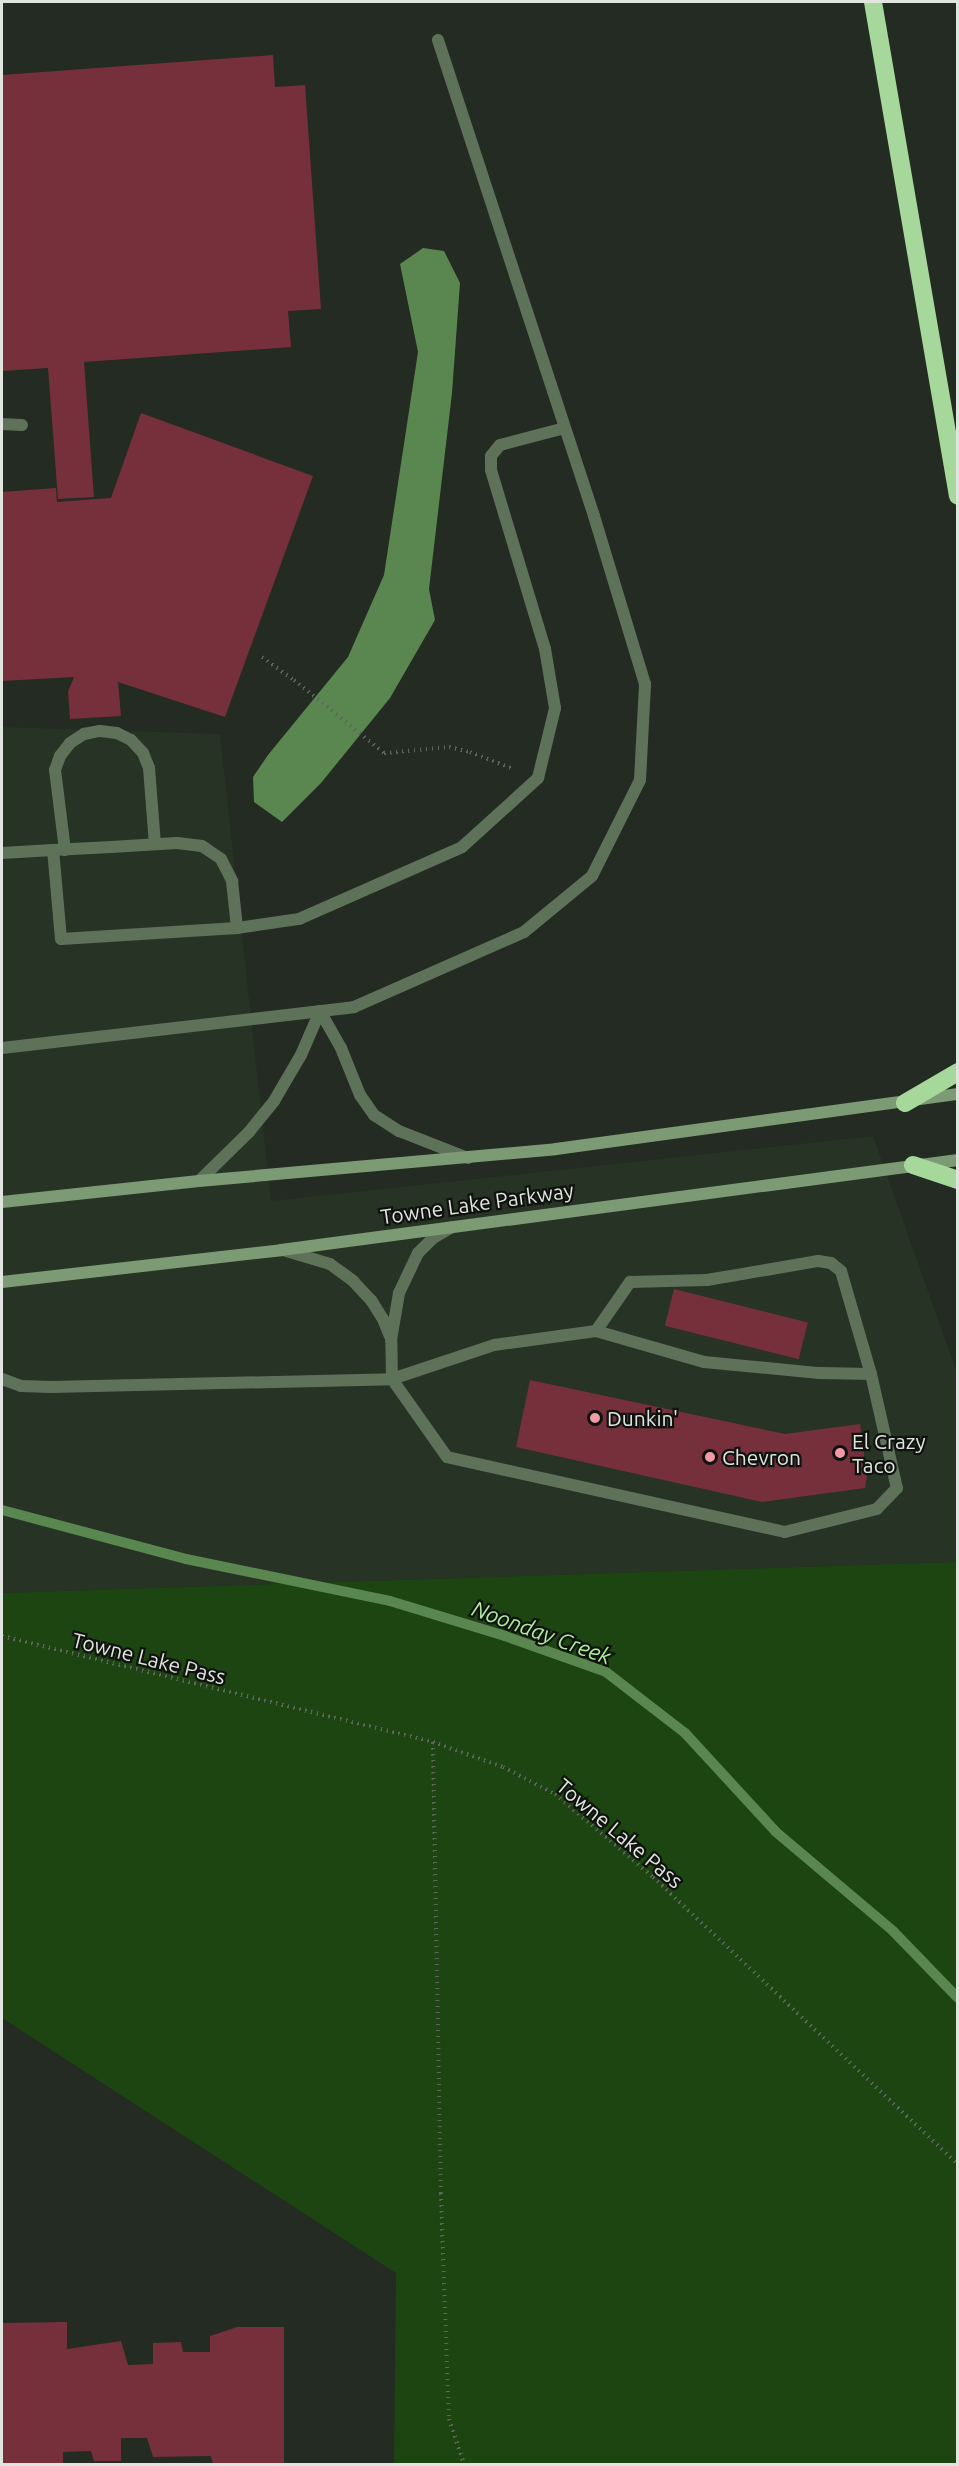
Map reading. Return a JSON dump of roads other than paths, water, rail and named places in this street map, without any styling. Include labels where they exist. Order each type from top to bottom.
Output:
[{"type":"highway","points":[[873,2],[957,496]]},
{"type":"highway","points":[[905,1103],[957,1072]]},
{"type":"highway","points":[[913,1165],[957,1180]]},
{"type":"main road","name":"Towne Lake Parkway","points":[[2,1202],[198,1181],[470,1158],[905,1103],[957,1094]]},
{"type":"main road","name":"Towne Lake Parkway","points":[[2,1282],[280,1250],[957,1160]]},
{"type":"lane","points":[[2,1048],[354,1007],[524,932],[592,876],[640,780],[645,684],[565,428],[438,40]]},
{"type":"lane","points":[[2,424],[22,425]]},
{"type":"lane","points":[[155,844],[149,768],[142,753],[131,740],[117,733],[100,731],[84,734],[70,743],[60,756],[55,770],[61,939],[237,928],[300,919],[462,847],[538,778],[555,708],[545,649],[491,470],[491,456],[500,445],[565,428]]},
{"type":"lane","points":[[2,853],[155,844],[202,846],[221,859],[232,881],[237,928]]},
{"type":"lane","points":[[320,1011],[341,1048],[360,1095],[374,1115],[399,1131],[470,1158]]},
{"type":"lane","points":[[198,1181],[249,1132],[274,1101],[302,1054],[320,1011]]},
{"type":"lane","points":[[454,1226],[434,1238],[418,1253],[399,1293],[391,1340],[392,1379],[447,1456],[785,1532],[877,1509],[897,1488],[871,1374],[841,1271],[831,1263],[818,1261],[707,1281],[630,1282],[596,1331]]},
{"type":"lane","points":[[280,1250],[330,1264],[354,1281],[372,1300],[384,1319],[391,1340]]},
{"type":"lane","points":[[2,1379],[21,1386],[51,1388],[392,1379],[494,1345],[596,1331],[704,1362],[819,1373],[871,1374]]},
{"type":"waterway","name":"Noonday Creek","points":[[2,1510],[186,1559],[390,1601],[505,1636],[606,1672],[685,1733],[776,1832],[893,1931],[958,1998]]},
{"type":"place","name":"Dunkin'","points":[[595,1418]]},
{"type":"place","name":"El Crazy Taco","points":[[840,1453]]},
{"type":"place","name":"Chevron","points":[[710,1457]]}]
